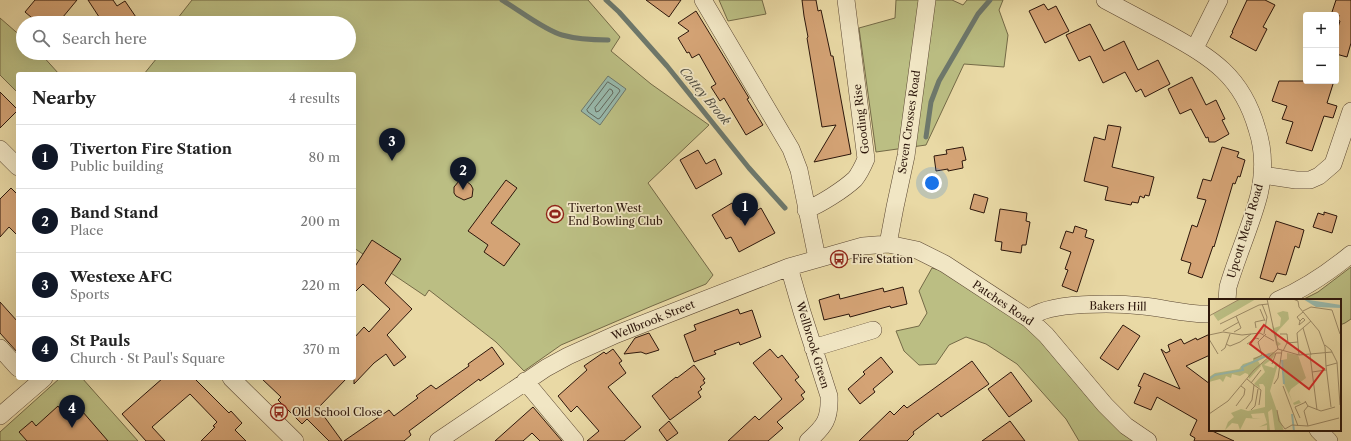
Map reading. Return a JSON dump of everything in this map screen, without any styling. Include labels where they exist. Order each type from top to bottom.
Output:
[{"type":"street","points":[[703,0],[792,149],[799,170],[817,258]]},
{"type":"street","name":"Gooding Rise","points":[[806,210],[824,200],[855,178],[866,160],[846,0]]},
{"type":"street","name":"Seven Crosses Road","points":[[888,244],[906,156],[927,0]]},
{"type":"street","name":"Upcott Mead Road","points":[[1105,0],[1195,48],[1220,66],[1244,94],[1253,113],[1259,133],[1263,155],[1262,175],[1259,195],[1228,287],[1227,299]]},
{"type":"street","points":[[1195,48],[1219,0]]},
{"type":"street","points":[[1262,175],[1296,180],[1310,180],[1319,176],[1333,164],[1351,111]]},
{"type":"street","points":[[0,149],[16,165]]},
{"type":"street","name":"Wellbrook Street","points":[[438,441],[525,381],[568,356],[617,334],[789,267],[863,246],[888,244]]},
{"type":"street","name":"Patches Road","points":[[888,244],[917,250],[945,264],[1029,319],[1046,335],[1105,405],[1126,426],[1148,441]]},
{"type":"street","points":[[1280,299],[1292,294],[1318,278],[1351,254]]},
{"type":"street","name":"Wellbrook Green","points":[[789,267],[829,396],[828,416],[822,429],[808,441]]},
{"type":"street","name":"Bakers Hill","points":[[1029,319],[1034,314],[1056,308],[1114,304],[1209,314]]},
{"type":"street","points":[[813,348],[873,330]]},
{"type":"street","points":[[0,348],[16,366]]},
{"type":"street","points":[[233,380],[295,441]]},
{"type":"street","points":[[0,416],[35,381]]},
{"type":"street","points":[[525,381],[575,441]]},
{"type":"street","points":[[1319,431],[1329,441]]},
{"type":"green space","points":[[192,0],[588,0],[620,37],[611,51],[651,84],[709,125],[648,183],[713,275],[706,284],[561,345],[524,371],[496,342],[429,290],[425,296],[356,249],[356,72],[146,72],[155,60],[356,60],[356,16],[179,16]]},
{"type":"green space","points":[[719,0],[762,0],[766,14],[728,21]]},
{"type":"green space","points":[[896,0],[952,0],[963,5],[967,0],[1003,0],[999,10],[1008,35],[1004,67],[964,64],[926,145],[876,152],[859,28],[895,18]]},
{"type":"green space","points":[[0,18],[16,32],[16,60],[46,60],[57,72],[16,72],[16,91],[0,75]]},
{"type":"green space","points":[[1351,267],[1351,319],[1341,325],[1341,299],[1304,299],[1318,292]]},
{"type":"green space","points":[[932,268],[962,276],[1023,322],[1143,441],[1079,441],[1066,419],[1017,364],[986,344],[966,337],[949,345],[936,364],[919,365],[904,351],[896,331],[919,326],[927,313],[919,291]]},
{"type":"green space","points":[[58,380],[84,380],[138,441],[0,441],[0,432]]},
{"type":"water","points":[[608,76],[626,89],[600,125],[581,111]]},
{"type":"building","points":[[35,0],[77,0],[64,16],[30,16],[25,12]]},
{"type":"building","points":[[88,0],[113,0],[117,6],[125,1],[135,16],[98,16]]},
{"type":"building","points":[[646,0],[681,0],[669,17]]},
{"type":"building","points":[[802,0],[816,0],[818,11],[821,10],[831,56],[833,56],[851,154],[814,162],[836,125],[822,127]]},
{"type":"building","points":[[1247,0],[1265,0],[1275,5],[1263,27],[1267,29],[1256,51],[1230,37]]},
{"type":"building","points":[[1336,0],[1351,0],[1351,43],[1347,57],[1339,55],[1339,12],[1332,12]]},
{"type":"building","points":[[1044,4],[1048,10],[1056,6],[1069,31],[1045,43],[1029,11]]},
{"type":"building","points":[[696,11],[749,98],[747,99],[763,125],[746,135],[724,98],[720,101],[711,87],[716,84],[699,54],[692,58],[689,52],[687,53],[678,38],[689,31],[678,23]]},
{"type":"building","points":[[1090,24],[1104,51],[1124,41],[1138,70],[1158,60],[1170,84],[1145,97],[1141,89],[1136,92],[1125,72],[1103,83],[1090,56],[1079,61],[1066,35]]},
{"type":"building","points":[[1192,77],[1206,105],[1216,100],[1225,119],[1222,120],[1229,134],[1215,142],[1209,142],[1208,137],[1206,138],[1191,109],[1180,114],[1168,89]]},
{"type":"building","points":[[1279,81],[1303,81],[1303,84],[1333,84],[1327,103],[1337,106],[1333,118],[1324,116],[1312,151],[1286,143],[1293,122],[1282,119],[1287,106],[1272,101]]},
{"type":"building","points":[[0,92],[16,108],[16,112],[0,128]]},
{"type":"building","points":[[1108,125],[1121,127],[1112,167],[1154,177],[1149,196],[1145,195],[1144,198],[1140,196],[1138,203],[1132,202],[1131,205],[1105,200],[1108,187],[1084,181],[1094,137],[1105,140]]},
{"type":"building","points":[[963,147],[966,160],[962,161],[963,168],[948,171],[948,169],[936,171],[934,156],[947,154],[946,150]]},
{"type":"building","points":[[1222,147],[1239,152],[1237,157],[1245,160],[1240,177],[1238,176],[1235,184],[1233,183],[1214,247],[1213,246],[1202,278],[1188,273],[1191,263],[1181,260],[1192,225],[1197,227],[1206,200],[1197,198],[1203,179],[1211,181]]},
{"type":"building","points":[[698,150],[706,164],[715,159],[722,174],[696,189],[680,160]]},
{"type":"building","points":[[506,180],[517,188],[491,223],[520,244],[504,266],[484,252],[488,245],[468,231]]},
{"type":"building","points":[[459,181],[466,181],[471,185],[473,189],[472,197],[464,200],[456,196],[454,193],[454,187]]},
{"type":"building","points":[[11,188],[16,193],[16,234],[9,227],[0,237],[0,199]]},
{"type":"building","points":[[974,194],[988,198],[984,213],[970,209]]},
{"type":"building","points":[[732,203],[741,220],[761,208],[775,233],[739,252],[731,237],[726,239],[712,215]]},
{"type":"building","points":[[1000,209],[1027,213],[1026,221],[1030,222],[1026,245],[1022,245],[1021,253],[1001,250],[1002,242],[995,241]]},
{"type":"building","points":[[1324,212],[1337,216],[1332,233],[1313,227],[1318,213],[1324,215]]},
{"type":"building","points":[[1276,221],[1304,230],[1299,248],[1295,246],[1286,275],[1277,273],[1273,282],[1260,278]]},
{"type":"building","points":[[1075,226],[1087,230],[1085,237],[1094,240],[1077,292],[1062,286],[1068,270],[1065,269],[1071,252],[1060,248],[1066,231],[1073,233]]},
{"type":"building","points":[[372,240],[401,259],[385,283],[412,309],[387,335],[406,357],[394,366],[386,354],[374,363],[354,384],[354,380],[356,380],[356,336],[364,327],[369,332],[390,309],[363,284],[356,291],[356,265]]},
{"type":"building","points":[[903,287],[907,304],[891,308],[890,306],[850,317],[849,314],[824,320],[819,300],[839,294],[840,299],[883,288],[884,292]]},
{"type":"building","points":[[0,302],[16,320],[16,351],[0,333]]},
{"type":"building","points":[[738,309],[740,314],[752,310],[761,337],[740,345],[739,342],[714,351],[716,354],[694,362],[684,335],[696,330],[694,325]]},
{"type":"building","points":[[1123,325],[1140,336],[1118,370],[1100,358]]},
{"type":"building","points":[[649,333],[659,350],[646,354],[641,352],[624,354],[635,338]]},
{"type":"building","points":[[1209,334],[1209,355],[1186,366],[1209,383],[1209,431],[1234,441],[1194,441],[1195,438],[1190,435],[1197,420],[1157,397],[1151,410],[1134,403],[1141,387],[1138,386],[1144,373],[1180,389],[1161,349],[1166,353],[1170,351],[1168,345],[1181,339],[1184,344],[1196,338],[1197,340]]},
{"type":"building","points":[[492,347],[504,364],[480,381],[479,379],[409,431],[411,435],[404,441],[344,441],[389,410],[394,416],[418,398],[416,396],[431,385],[436,389],[469,366],[468,364]]},
{"type":"building","points":[[613,349],[622,361],[619,363],[626,373],[608,387],[641,427],[624,441],[587,441],[599,431],[577,406],[571,412],[558,396],[587,370],[584,366],[604,352],[606,354]]},
{"type":"building","points":[[770,349],[778,358],[782,355],[799,377],[795,380],[805,392],[801,395],[804,399],[777,422],[783,428],[768,441],[728,441],[755,416],[759,420],[782,399],[753,363]]},
{"type":"building","points":[[881,357],[893,372],[873,389],[875,392],[860,404],[848,389],[865,374],[863,372]]},
{"type":"building","points":[[972,361],[989,384],[941,417],[938,413],[913,432],[914,434],[907,441],[859,441],[890,411],[894,415],[904,405],[907,408]]},
{"type":"building","points":[[694,365],[705,379],[703,380],[705,383],[700,387],[702,389],[698,392],[701,397],[670,420],[652,396]]},
{"type":"building","points":[[1011,372],[1032,401],[1009,417],[988,389]]},
{"type":"building","points":[[161,380],[196,380],[229,413],[231,411],[242,423],[235,430],[246,441],[201,441],[215,427],[213,426],[217,422],[190,394],[152,427],[165,441],[146,441],[122,414]]},
{"type":"building","points":[[263,380],[345,380],[318,408],[342,441],[329,441],[307,419],[302,424],[278,400],[281,397]]},
{"type":"building","points":[[76,404],[108,441],[27,441],[19,432],[32,421],[36,426],[58,406],[64,414]]},
{"type":"building","points":[[533,407],[562,441],[540,441],[532,433],[523,441],[495,441]]},
{"type":"building","points":[[669,421],[678,433],[667,441],[659,430]]},
{"type":"building","points":[[1010,421],[1025,441],[982,441]]},
{"type":"waterway","points":[[502,0],[540,24],[562,35],[608,40]]},
{"type":"waterway","name":"Cottey Brook","points":[[606,0],[619,12],[667,66],[749,168],[785,208]]},
{"type":"waterway","name":"Cottey Brook","points":[[926,137],[931,102],[939,81],[978,14],[990,0]]},
{"type":"place","name":"Westexe AFC","points":[[392,161]]},
{"type":"place","name":"Band Stand","points":[[463,190]]},
{"type":"place","name":"Tiverton West End Bowling Club","points":[[555,214]]},
{"type":"place","name":"Tiverton Fire Station","points":[[745,226]]},
{"type":"place","name":"Fire Station","points":[[839,259]]},
{"type":"place","name":"Old School Close","points":[[279,412]]},
{"type":"place","name":"St Pauls","points":[[72,428]]}]
